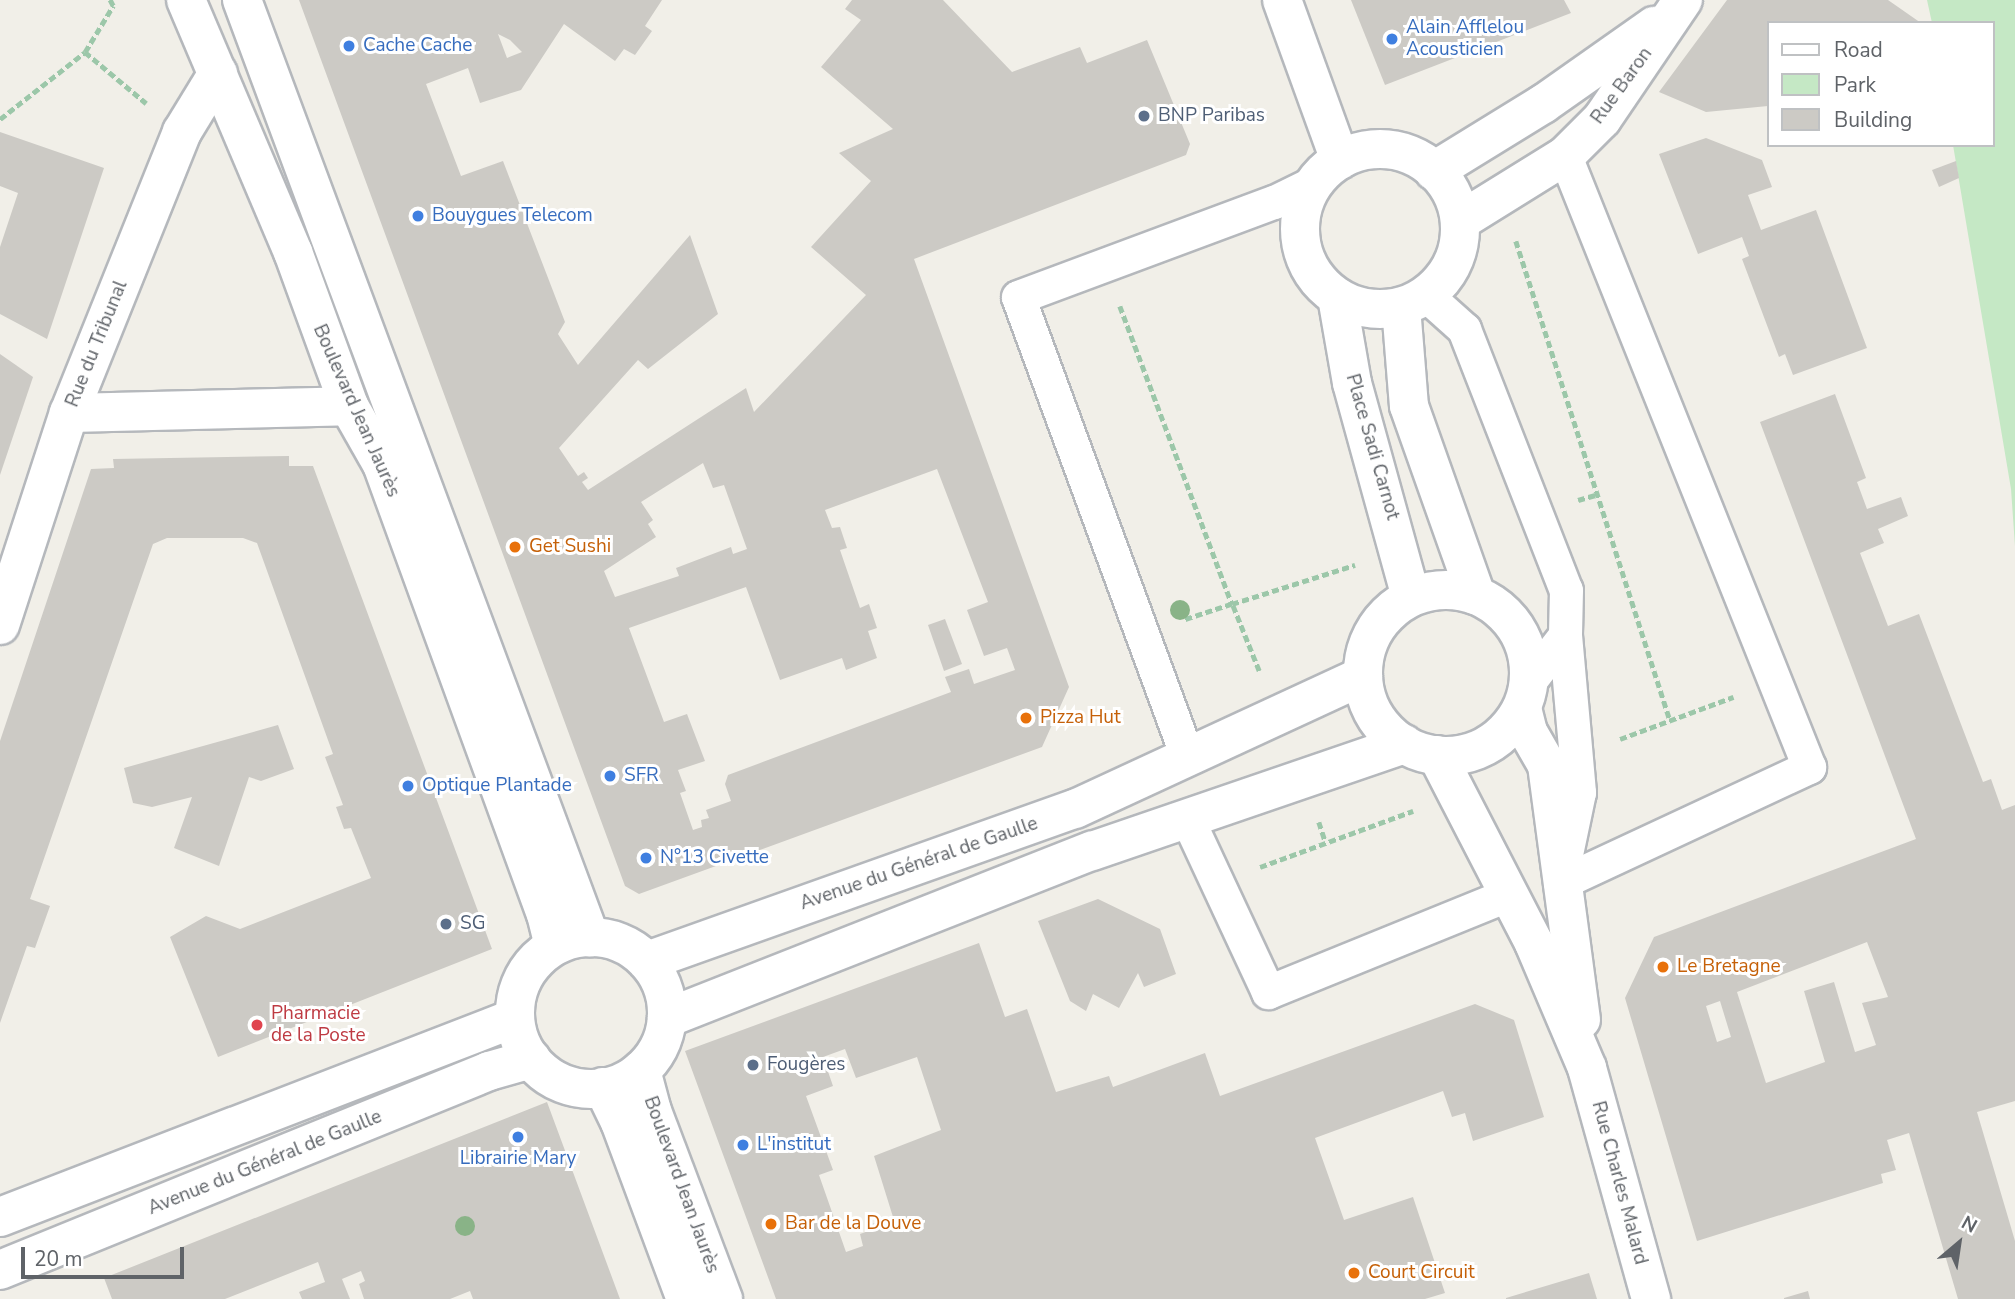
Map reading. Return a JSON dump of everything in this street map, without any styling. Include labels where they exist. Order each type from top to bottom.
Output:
[{"type":"main road","name":"Boulevard Jean Jaurès","points":[[186,0],[349,405],[382,464],[546,914],[554,946]]},
{"type":"main road","name":"Boulevard Jean Jaurès","points":[[242,0],[414,452],[590,937]]},
{"type":"main road","points":[[1282,0],[1327,171]]},
{"type":"main road","name":"Rue Baron","points":[[1460,221],[1501,193],[1565,156],[1602,119],[1678,7]]},
{"type":"main road","name":"Rue Baron","points":[[1434,171],[1543,104],[1678,7]]},
{"type":"main road","name":"Rue du Tribunal","points":[[0,625],[69,413],[182,132],[218,74]]},
{"type":"main road","points":[[1389,150],[1413,156],[1434,171],[1456,202],[1460,221],[1452,263],[1414,301],[1357,306],[1337,297],[1317,280],[1304,257],[1300,232],[1303,206],[1327,171],[1363,151],[1389,150]]},
{"type":"main road","name":"Place Sadi Carnot","points":[[1337,297],[1352,383],[1402,551],[1411,597]]},
{"type":"main road","points":[[1414,301],[1409,406],[1476,595]]},
{"type":"main road","points":[[69,413],[349,405]]},
{"type":"main road","points":[[1507,895],[1420,750],[1383,726],[1368,703],[1363,676],[1365,651],[1375,629],[1411,597],[1443,590],[1476,595],[1499,609],[1518,629],[1528,655],[1525,695],[1528,732],[1548,765],[1560,883]]},
{"type":"main road","points":[[1187,756],[1363,676]]},
{"type":"main road","points":[[667,1018],[1187,818],[1303,779],[1420,750],[1462,755],[1486,746],[1507,730],[1525,695]]},
{"type":"main road","name":"Avenue du Général de Gaulle","points":[[647,961],[1075,809],[1187,756]]},
{"type":"main road","name":"Rue Charles Malard","points":[[1560,883],[1587,1068]]},
{"type":"main road","name":"Rue Charles Malard","points":[[1507,895],[1534,943],[1587,1068],[1651,1299]]},
{"type":"main road","points":[[590,937],[611,939],[647,961],[662,987],[667,1018],[655,1055],[641,1070],[603,1087],[563,1083],[531,1059],[515,1018],[524,976],[554,946],[590,937]]},
{"type":"main road","points":[[0,1217],[515,1018]]},
{"type":"main road","name":"Avenue du Général de Gaulle","points":[[0,1270],[489,1071],[531,1059]]},
{"type":"main road","name":"Boulevard Jean Jaurès","points":[[641,1070],[652,1111],[723,1299]]},
{"type":"main road","name":"Boulevard Jean Jaurès","points":[[603,1087],[620,1122],[686,1299]]},
{"type":"lane","points":[[1560,883],[1809,767],[1565,156]]},
{"type":"lane","points":[[1187,756],[1140,635],[1018,297],[1104,262],[1274,202],[1327,171]]},
{"type":"lane","points":[[1414,301],[1465,329],[1538,510],[1566,590],[1565,635],[1579,792],[1560,883]]},
{"type":"lane","points":[[1525,695],[1565,635]]},
{"type":"lane","points":[[1187,818],[1268,992],[1507,895]]},
{"type":"path","points":[[0,119],[85,52],[113,6],[110,0]]},
{"type":"path","points":[[85,52],[182,132]]},
{"type":"path","points":[[1501,193],[1670,720]]},
{"type":"path","points":[[1104,262],[1232,604],[1277,716]]},
{"type":"path","points":[[1538,510],[1596,495]]},
{"type":"path","points":[[1140,635],[1402,551]]},
{"type":"path","points":[[1303,779],[1325,841]]},
{"type":"green space","points":[[1927,0],[2015,0],[2015,546],[2011,489],[1953,147],[1994,147],[1994,21],[1932,21]]},
{"type":"building","points":[[299,0],[662,0],[645,26],[652,31],[635,55],[624,49],[615,61],[564,24],[521,90],[480,103],[468,68],[426,84],[461,176],[503,161],[565,322],[558,334],[578,365],[690,235],[718,314],[648,369],[638,360],[559,448],[578,476],[584,472],[588,478],[582,482],[588,490],[746,388],[754,412],[866,295],[811,247],[871,181],[839,153],[893,129],[821,67],[861,20],[845,9],[852,0],[943,0],[1012,72],[1080,47],[1087,63],[1147,40],[1190,144],[1186,155],[914,259],[1069,687],[1042,747],[639,894],[625,886]],"holes":[[[498,34],[510,40],[522,52],[507,58]],[[703,463],[713,488],[724,485],[747,549],[733,554],[731,547],[676,568],[679,576],[615,597],[604,571],[656,537],[648,524],[653,520],[641,502]],[[937,469],[988,602],[967,610],[984,656],[1007,648],[1015,670],[974,684],[969,669],[945,677],[951,692],[728,775],[725,784],[731,801],[706,810],[709,818],[701,820],[702,827],[693,830],[680,793],[686,791],[678,770],[705,761],[687,714],[664,722],[629,628],[746,587],[780,680],[842,658],[846,670],[877,658],[868,631],[877,628],[869,604],[860,608],[840,550],[847,548],[840,527],[832,528],[825,510]]]},
{"type":"building","points":[[1351,0],[1564,0],[1571,13],[1385,85]]},
{"type":"building","points":[[1727,0],[1888,0],[1918,21],[1766,21],[1766,106],[1706,112],[1659,92]]},
{"type":"building","points":[[0,132],[104,168],[47,339],[0,314],[0,247],[18,193],[0,186]]},
{"type":"building","points":[[1706,138],[1762,160],[1772,187],[1748,195],[1761,230],[1816,210],[1867,348],[1793,375],[1785,354],[1779,357],[1742,259],[1749,256],[1742,237],[1698,254],[1659,154]]},
{"type":"building","points":[[1956,161],[1959,178],[1939,187],[1932,170]]},
{"type":"building","points":[[0,354],[33,377],[0,475]]},
{"type":"building","points":[[1835,394],[1866,478],[1857,482],[1867,509],[1901,497],[1908,516],[1878,529],[1884,543],[1860,553],[1888,626],[1919,614],[1983,782],[1991,779],[2002,810],[2015,805],[2015,1101],[1977,1112],[2015,1241],[2015,1299],[1958,1299],[1909,1133],[1887,1140],[1896,1170],[1881,1174],[1883,1183],[1697,1241],[1625,998],[1654,937],[1916,839],[1760,422]],"holes":[[[1867,942],[1888,997],[1862,1003],[1876,1045],[1855,1052],[1834,982],[1804,991],[1825,1062],[1766,1083],[1737,992]],[[1720,1001],[1731,1037],[1717,1042],[1706,1006]]]},
{"type":"building","points":[[289,456],[289,466],[313,466],[492,949],[218,1057],[170,937],[206,916],[240,929],[371,878],[351,828],[344,829],[336,807],[343,805],[325,757],[333,754],[257,543],[243,538],[167,538],[153,544],[30,899],[50,906],[35,948],[27,946],[0,1023],[0,741],[91,469],[114,468],[113,459]]},
{"type":"building","points":[[945,619],[962,664],[944,671],[928,625]]},
{"type":"building","points":[[278,725],[294,769],[261,781],[249,777],[219,866],[174,848],[192,797],[152,807],[133,803],[124,768]]},
{"type":"building","points":[[1098,899],[1160,929],[1176,974],[1144,987],[1138,973],[1119,1008],[1093,994],[1086,1011],[1070,1001],[1038,921]]},
{"type":"building","points":[[979,943],[1005,1017],[1027,1009],[1056,1092],[1109,1076],[1113,1087],[1205,1053],[1220,1096],[1475,1004],[1514,1020],[1544,1117],[1473,1141],[1465,1113],[1452,1117],[1443,1091],[1315,1138],[1344,1220],[1413,1197],[1445,1293],[1425,1299],[776,1299],[685,1051]],"holes":[[[845,1049],[856,1078],[917,1057],[941,1130],[874,1156],[893,1217],[872,1224],[874,1229],[860,1234],[863,1246],[846,1252],[819,1175],[833,1170],[806,1096],[833,1086],[823,1057]]]},
{"type":"building","points":[[547,1102],[620,1299],[473,1299],[470,1291],[450,1299],[364,1299],[359,1284],[365,1281],[361,1271],[342,1279],[350,1299],[302,1299],[299,1292],[325,1282],[318,1262],[225,1299],[112,1299],[104,1278]]},
{"type":"building","points":[[1589,1273],[1597,1299],[1506,1299],[1506,1298]]},
{"type":"building","points":[[1808,1291],[1810,1299],[1784,1299],[1784,1298]]},
{"type":"place","name":"Alain Afflelou Acousticien","points":[[1392,39]]},
{"type":"place","name":"Cache Cache","points":[[349,46]]},
{"type":"place","name":"BNP Paribas","points":[[1144,116]]},
{"type":"place","name":"Bouygues Telecom","points":[[418,216]]},
{"type":"place","name":"Get Sushi","points":[[515,547]]},
{"type":"place","name":"Pizza Hut","points":[[1026,718]]},
{"type":"place","name":"SFR","points":[[610,776]]},
{"type":"place","name":"Optique Plantade","points":[[408,786]]},
{"type":"place","name":"N°13 Civette","points":[[646,858]]},
{"type":"place","name":"SG","points":[[446,924]]},
{"type":"place","name":"Le Bretagne","points":[[1663,967]]},
{"type":"place","name":"Pharmacie de la Poste","points":[[257,1025]]},
{"type":"place","name":"Fougères","points":[[753,1065]]},
{"type":"place","name":"Librairie Mary","points":[[518,1137]]},
{"type":"place","name":"L'institut","points":[[743,1145]]},
{"type":"place","name":"Bar de la Douve","points":[[771,1224]]},
{"type":"place","name":"Court Circuit","points":[[1354,1273]]}]
